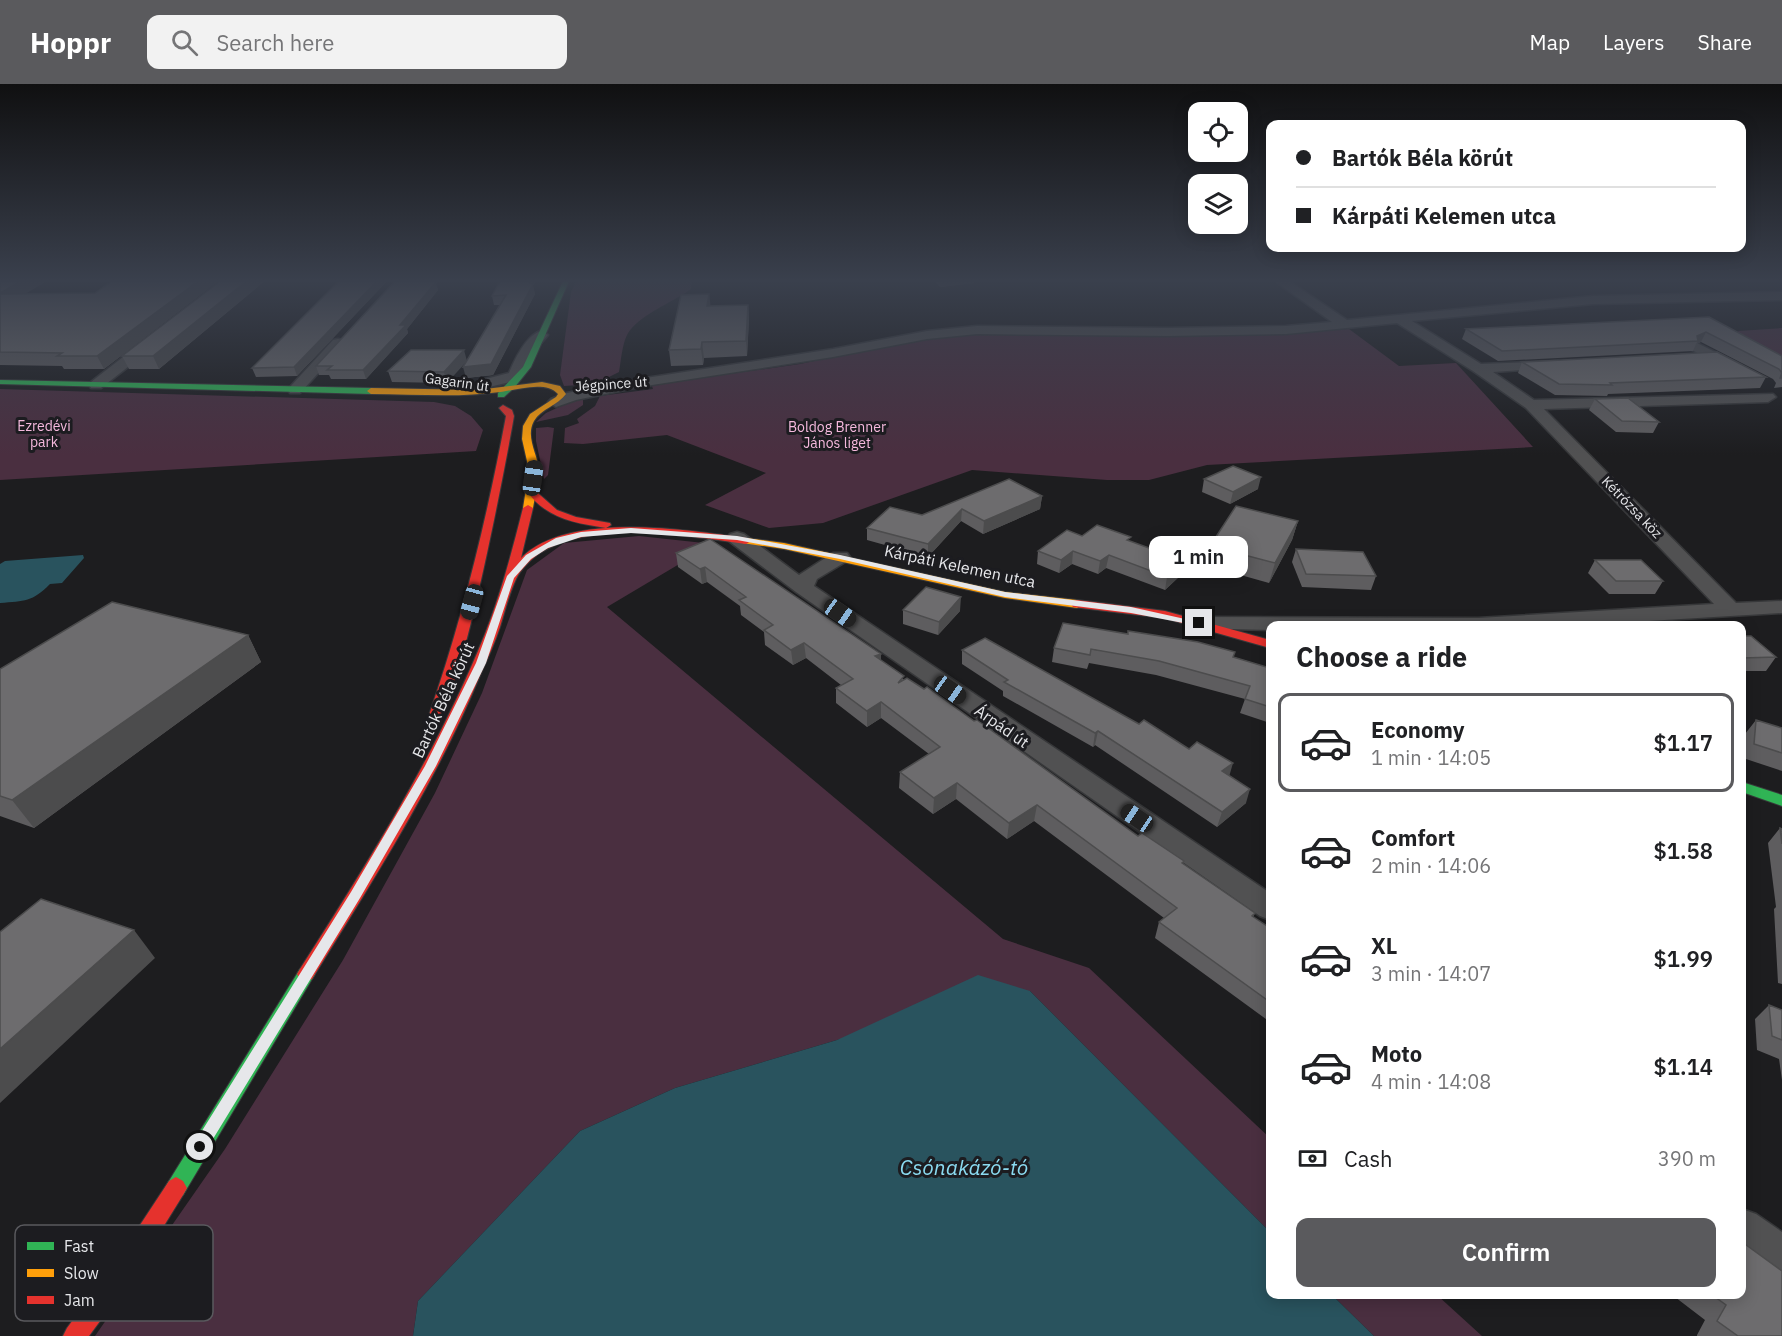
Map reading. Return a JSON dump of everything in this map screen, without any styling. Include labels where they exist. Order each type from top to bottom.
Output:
[{"type":"street","points":[[96,385],[158,337]]},
{"type":"street","points":[[295,390],[344,337]]},
{"type":"street","name":"Jégpince út","points":[[552,404],[572,396],[917,337]]},
{"type":"street","name":"Kétrózsa köz","points":[[1428,337],[1531,405],[1732,611]]},
{"type":"street","points":[[481,388],[483,384],[501,380],[503,377],[514,377],[524,355],[548,338]]},
{"type":"street","points":[[502,408],[496,403],[497,398],[509,390],[528,369],[548,338]]},
{"type":"street","points":[[1694,352],[1714,356],[1749,375]]},
{"type":"street","points":[[1478,369],[1573,363]]},
{"type":"street","name":"Jégpince út","points":[[551,381],[670,379]]},
{"type":"street","points":[[551,381],[562,393],[561,398],[552,404]]},
{"type":"street","name":"Gagarin út","points":[[0,382],[410,393],[509,390],[551,381]]},
{"type":"street","name":"Gagarin út","points":[[410,393],[477,400],[502,408],[529,411],[552,404]]},
{"type":"street","points":[[1531,405],[1768,397]]},
{"type":"street","name":"Bartók Béla körút","points":[[152,1225],[356,895],[412,800],[460,709],[481,663],[510,578],[522,533],[535,466],[527,441],[528,427],[532,418],[552,404]]},
{"type":"street","name":"Bartók Béla körút","points":[[431,730],[460,646],[488,535],[510,419],[509,412],[502,408]]},
{"type":"street","name":"Kárpáti Kelemen utca","points":[[531,490],[540,502],[565,516],[640,530],[737,538],[840,557],[1005,595],[1131,610],[1199,623],[1266,643]]},
{"type":"street","name":"Kárpáti Kelemen utca","points":[[488,535],[522,533],[581,535],[640,530]]},
{"type":"street","name":"Kárpáti Kelemen utca","points":[[510,578],[536,551],[558,540],[581,535]]},
{"type":"street","name":"Árpád út","points":[[737,538],[803,588],[1266,905]]},
{"type":"street","points":[[803,588],[808,576],[840,557]]},
{"type":"street","points":[[1537,621],[1732,611],[1782,606]]},
{"type":"street","points":[[1199,623],[1266,623]]},
{"type":"street","name":"Bartók Béla körút","points":[[356,895],[423,748]]},
{"type":"street","points":[[1746,789],[1782,801]]},
{"type":"street","points":[[1746,1231],[1782,1255]]},
{"type":"street","name":"Bartók Béla körút","points":[[75,1336],[86,1321]]},
{"type":"green space","points":[[565,337],[626,337],[619,372],[595,384],[564,386],[560,375]]},
{"type":"green space","name":"Boldog Brenner János liget","points":[[925,337],[1360,337],[1399,366],[1456,363],[1533,447],[1207,465],[1149,480],[1107,480],[972,470],[823,523],[769,528],[705,505],[766,473],[667,435],[583,444],[564,443],[565,428],[579,423],[577,419],[595,406],[600,396],[653,389],[652,386],[631,388],[800,364]]},
{"type":"green space","points":[[1742,337],[1782,337],[1782,364],[1745,342]]},
{"type":"green space","name":"Ezredévi park","points":[[0,389],[434,402],[455,406],[471,416],[483,430],[476,451],[0,480]]},
{"type":"green space","points":[[583,396],[583,405],[568,415],[536,422],[546,413]]},
{"type":"green space","points":[[536,428],[554,428],[548,475],[544,479],[536,441]]},
{"type":"green space","points":[[639,536],[713,544],[607,607],[1003,939],[1089,968],[1266,1134],[1266,1228],[1030,991],[837,1040],[675,1088],[580,1131],[418,1301],[413,1336],[95,1336],[105,1321],[213,1321],[213,1225],[172,1225],[225,1149],[343,960],[435,793],[482,693],[527,570],[564,543]]},
{"type":"green space","points":[[1336,1299],[1441,1299],[1482,1336],[1374,1336]]},
{"type":"water","points":[[83,555],[84,558],[62,583],[50,584],[28,600],[0,603],[0,564],[5,561]]},
{"type":"water","name":"Csónakázó-tó","points":[[978,975],[1030,991],[1266,1228],[1266,1299],[1336,1299],[1374,1336],[413,1336],[418,1301],[580,1131],[675,1088],[837,1040]]},
{"type":"building","points":[[0,337],[122,337],[97,356],[0,352]]},
{"type":"building","points":[[146,337],[176,337],[153,356],[122,356]]},
{"type":"building","points":[[283,337],[323,337],[294,367],[252,368]]},
{"type":"building","points":[[343,337],[394,337],[363,370],[327,370],[332,366],[316,366]]},
{"type":"building","points":[[481,337],[505,337],[491,364],[463,367]]},
{"type":"building","points":[[672,337],[746,337],[746,341],[702,342],[701,349],[669,350]]},
{"type":"building","points":[[1480,337],[1697,337],[1698,341],[1502,351]]},
{"type":"building","points":[[1717,337],[1747,337],[1782,356],[1782,373],[1779,369]]},
{"type":"building","points":[[411,350],[464,350],[444,372],[388,371]]},
{"type":"building","points":[[1717,352],[1766,377],[1610,383],[1612,385],[1559,384],[1522,362]]},
{"type":"building","points":[[1628,398],[1659,422],[1622,421],[1595,399]]},
{"type":"building","points":[[1233,466],[1261,477],[1233,492],[1204,479]]},
{"type":"building","points":[[1009,479],[1042,496],[984,521],[962,509],[928,544],[867,528],[890,507],[922,515]]},
{"type":"building","points":[[1236,506],[1298,521],[1275,563],[1210,546]]},
{"type":"building","points":[[1097,525],[1131,537],[1127,540],[1185,561],[1167,577],[1109,555],[1100,561],[1073,551],[1061,560],[1038,551],[1067,530],[1082,536]]},
{"type":"building","points":[[710,539],[881,654],[875,656],[904,676],[898,683],[907,678],[924,689],[927,687],[974,721],[977,720],[1138,836],[1142,833],[1255,913],[1252,916],[1266,925],[1266,999],[1159,922],[1177,908],[1037,805],[1009,823],[957,783],[934,798],[900,772],[940,747],[881,702],[867,711],[836,688],[853,679],[804,643],[791,650],[764,630],[773,625],[739,600],[746,597],[705,567],[700,569],[676,553]]},
{"type":"building","points":[[1296,549],[1363,552],[1376,576],[1306,574]]},
{"type":"building","points":[[1595,560],[1641,560],[1663,581],[1616,581]]},
{"type":"building","points":[[926,587],[961,597],[939,622],[903,610]]},
{"type":"building","points":[[112,602],[248,635],[12,800],[0,796],[0,669]]},
{"type":"building","points":[[1063,623],[1128,634],[1128,631],[1198,642],[1235,652],[1233,657],[1266,667],[1266,706],[1245,699],[1250,686],[1159,661],[1091,649],[1090,655],[1054,648]]},
{"type":"building","points":[[1746,636],[1751,636],[1776,657],[1746,658]]},
{"type":"building","points":[[985,638],[1139,724],[1144,720],[1189,749],[1197,742],[1233,763],[1222,771],[1250,789],[1222,812],[1098,731],[1095,733],[1004,682],[1008,680],[962,650]]},
{"type":"building","points":[[1756,720],[1782,728],[1782,753],[1754,744]]},
{"type":"building","points":[[41,899],[134,930],[0,1049],[0,932]]},
{"type":"building","points":[[1769,1005],[1782,1010],[1782,1040],[1772,1036]]},
{"type":"building","points":[[1746,1245],[1782,1271],[1782,1336],[1738,1336],[1717,1321],[1726,1305],[1718,1299],[1746,1299]]},
{"type":"traffic: fast","points":[[501,395],[527,367],[541,337]]},
{"type":"traffic: fast","points":[[0,382],[371,391]]},
{"type":"traffic: fast","points":[[1746,788],[1782,801]]},
{"type":"traffic: fast","points":[[176,1188],[306,974]]},
{"type":"traffic: slow","points":[[371,391],[477,393],[542,384],[557,388],[562,394],[559,398],[541,409],[527,426],[526,433],[534,470],[528,508]]},
{"type":"traffic: slow","points":[[746,541],[784,546],[1005,595],[1077,604]]},
{"type":"traffic: jam","points":[[436,715],[460,641],[488,530],[510,416],[509,412],[503,408]]},
{"type":"traffic: jam","points":[[531,490],[537,499],[554,512],[574,519],[606,525]]},
{"type":"traffic: jam","points":[[306,974],[408,807],[467,692],[492,632],[512,571],[528,508]]},
{"type":"traffic: jam","points":[[511,576],[537,550],[560,540],[585,534],[640,530],[746,541]]},
{"type":"traffic: jam","points":[[1077,604],[1165,615],[1266,643]]},
{"type":"traffic: jam","points":[[152,1225],[176,1188]]},
{"type":"traffic: jam","points":[[75,1336],[86,1321]]},
{"type":"route","points":[[200,1147],[412,800],[450,729],[481,663],[510,578],[529,557],[545,546],[558,540],[581,535],[631,530],[737,538],[840,557],[1005,595],[1056,603],[1131,610],[1199,623]]}]
